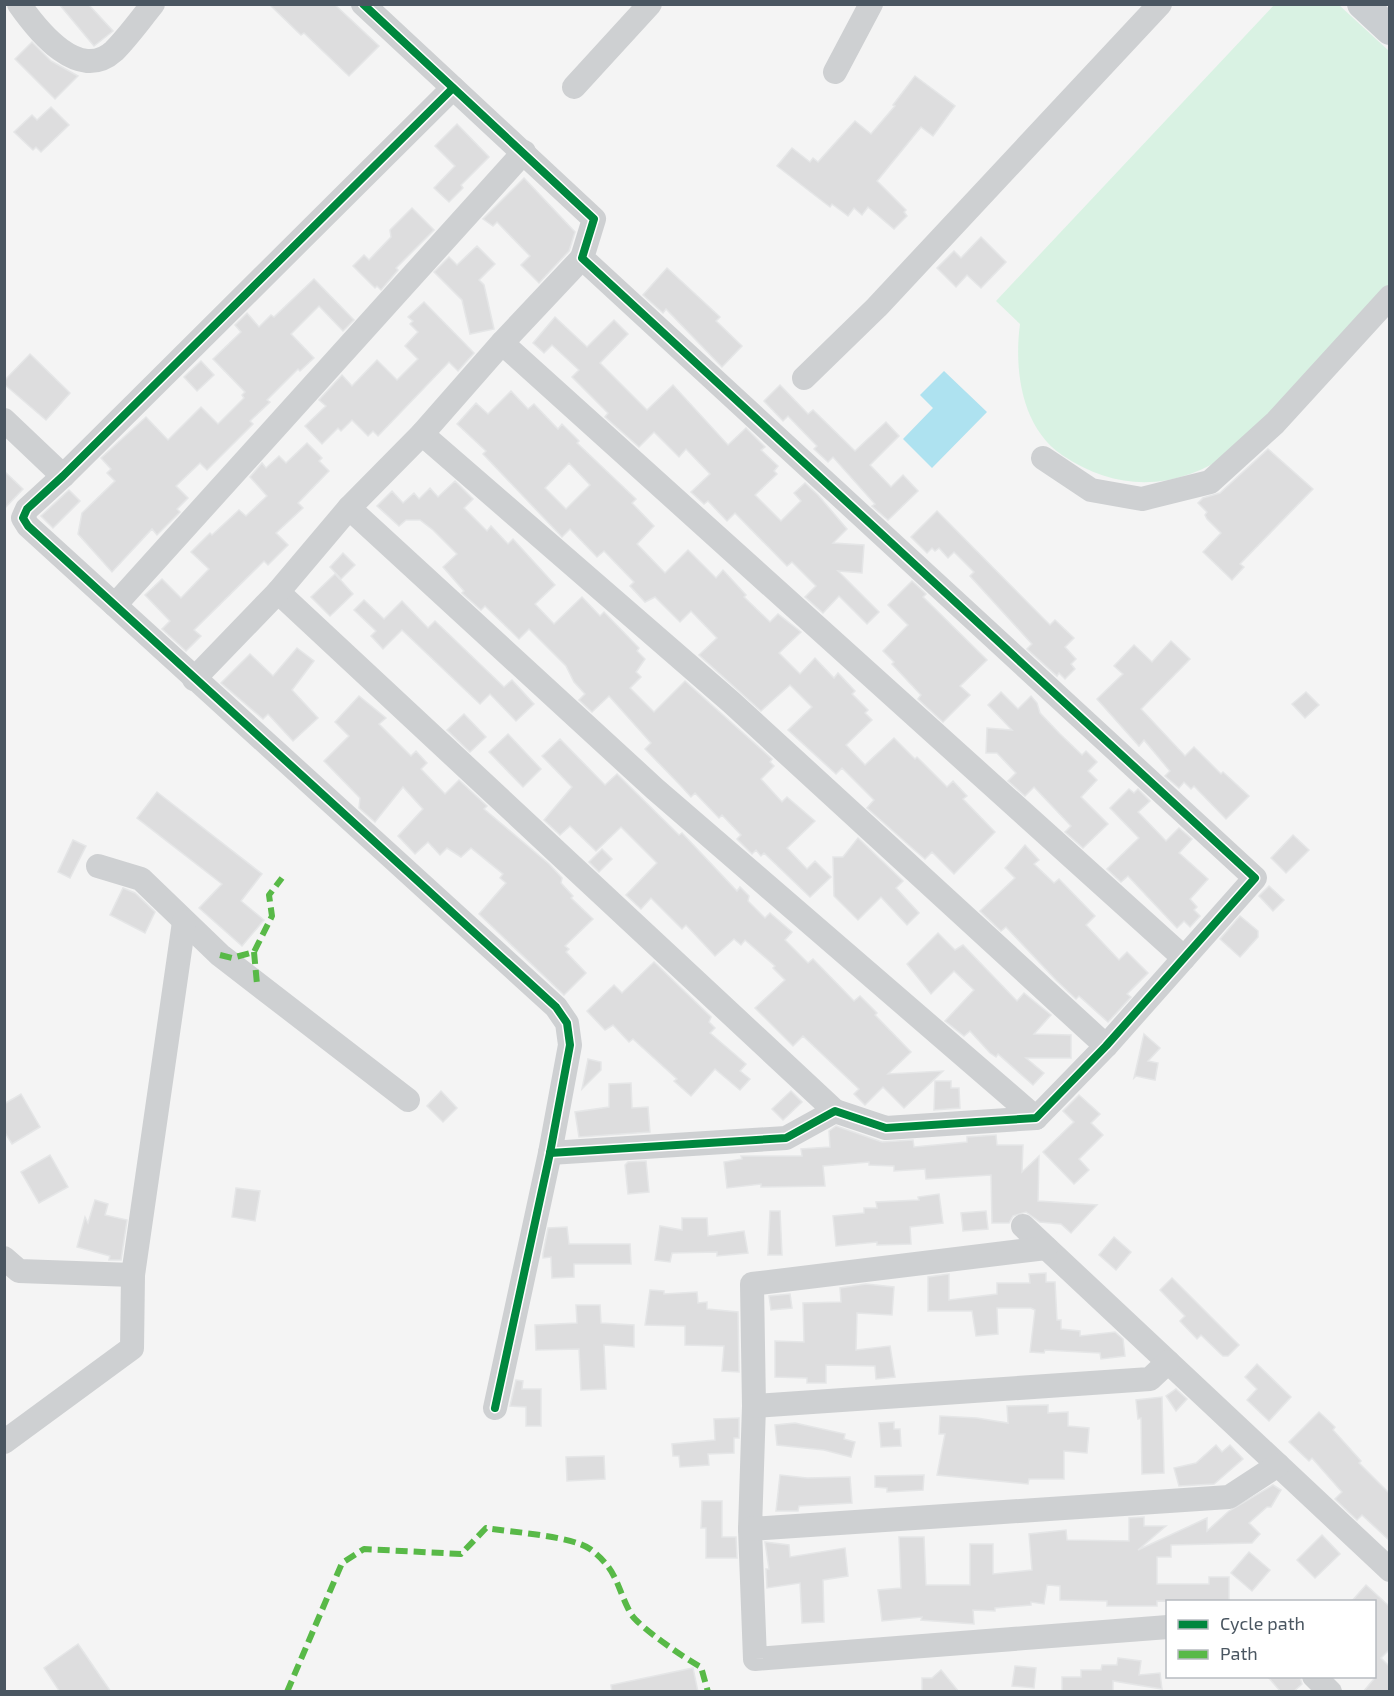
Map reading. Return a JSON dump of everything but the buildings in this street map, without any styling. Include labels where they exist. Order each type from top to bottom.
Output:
[{"type":"main road","points":[[1362,4],[1389,30]]},
{"type":"street","points":[[19,4],[38,30],[72,57],[93,62],[113,52],[153,4]]},
{"type":"street","points":[[194,680],[278,592],[349,508],[422,434],[502,343],[582,258],[594,219],[363,4]]},
{"type":"street","points":[[574,87],[650,4]]},
{"type":"street","points":[[835,72],[871,4]]},
{"type":"street","points":[[804,378],[876,307],[1160,4]]},
{"type":"street","points":[[453,88],[63,476],[27,508],[23,518],[28,526],[194,680],[556,1007],[567,1023],[570,1045],[550,1153],[495,1408]]},
{"type":"street","points":[[115,605],[524,152]]},
{"type":"street","points":[[278,592],[835,1111],[886,1128],[1036,1118],[1106,1046],[1255,878],[582,258]]},
{"type":"street","points":[[1043,458],[1091,490],[1142,498],[1210,482],[1275,423],[1389,297]]},
{"type":"street","points":[[502,343],[1184,958]]},
{"type":"street","points":[[4,420],[63,476]]},
{"type":"street","points":[[422,434],[731,702],[1106,1046]]},
{"type":"street","points":[[349,508],[655,789],[1036,1118]]},
{"type":"street","points":[[98,866],[141,879],[220,955],[408,1100]]},
{"type":"street","points":[[4,1442],[132,1348],[134,1275],[184,922]]},
{"type":"street","points":[[550,1153],[786,1138],[835,1111]]},
{"type":"street","points":[[1023,1226],[1389,1570]]},
{"type":"street","points":[[1046,1248],[752,1284],[754,1406],[750,1529],[756,1659],[1166,1627]]},
{"type":"street","points":[[4,1258],[20,1271],[134,1275]]},
{"type":"street","points":[[754,1406],[1150,1379],[1168,1362]]},
{"type":"street","points":[[750,1529],[1229,1497],[1278,1465]]},
{"type":"street","points":[[1315,1678],[1330,1692]]},
{"type":"green space","points":[[1274,5],[1339,5],[1389,51],[1389,290],[1260,428],[1243,444],[1214,463],[1192,473],[1149,482],[1127,481],[1084,468],[1062,455],[1037,429],[1023,396],[1020,378],[1018,341],[1020,324],[996,301]]},
{"type":"water","points":[[944,371],[987,412],[932,468],[903,439],[933,408],[920,395]]},
{"type":"marked path","points":[[220,955],[232,958],[254,952],[272,916],[269,895],[282,878]]},
{"type":"marked path","points":[[254,952],[257,984]]},
{"type":"marked path","points":[[287,1692],[342,1563],[364,1549],[461,1554],[486,1528],[556,1538],[590,1549],[612,1572],[636,1620],[664,1643],[701,1667],[708,1692]]},
{"type":"cycle path","points":[[363,4],[594,219],[582,258],[1255,878],[1106,1046],[1036,1118],[886,1128],[835,1111],[786,1138],[550,1153]]},
{"type":"cycle path","points":[[453,88],[63,476],[27,509],[23,518],[28,526],[556,1007],[567,1023],[570,1045],[550,1153],[495,1408]]}]
